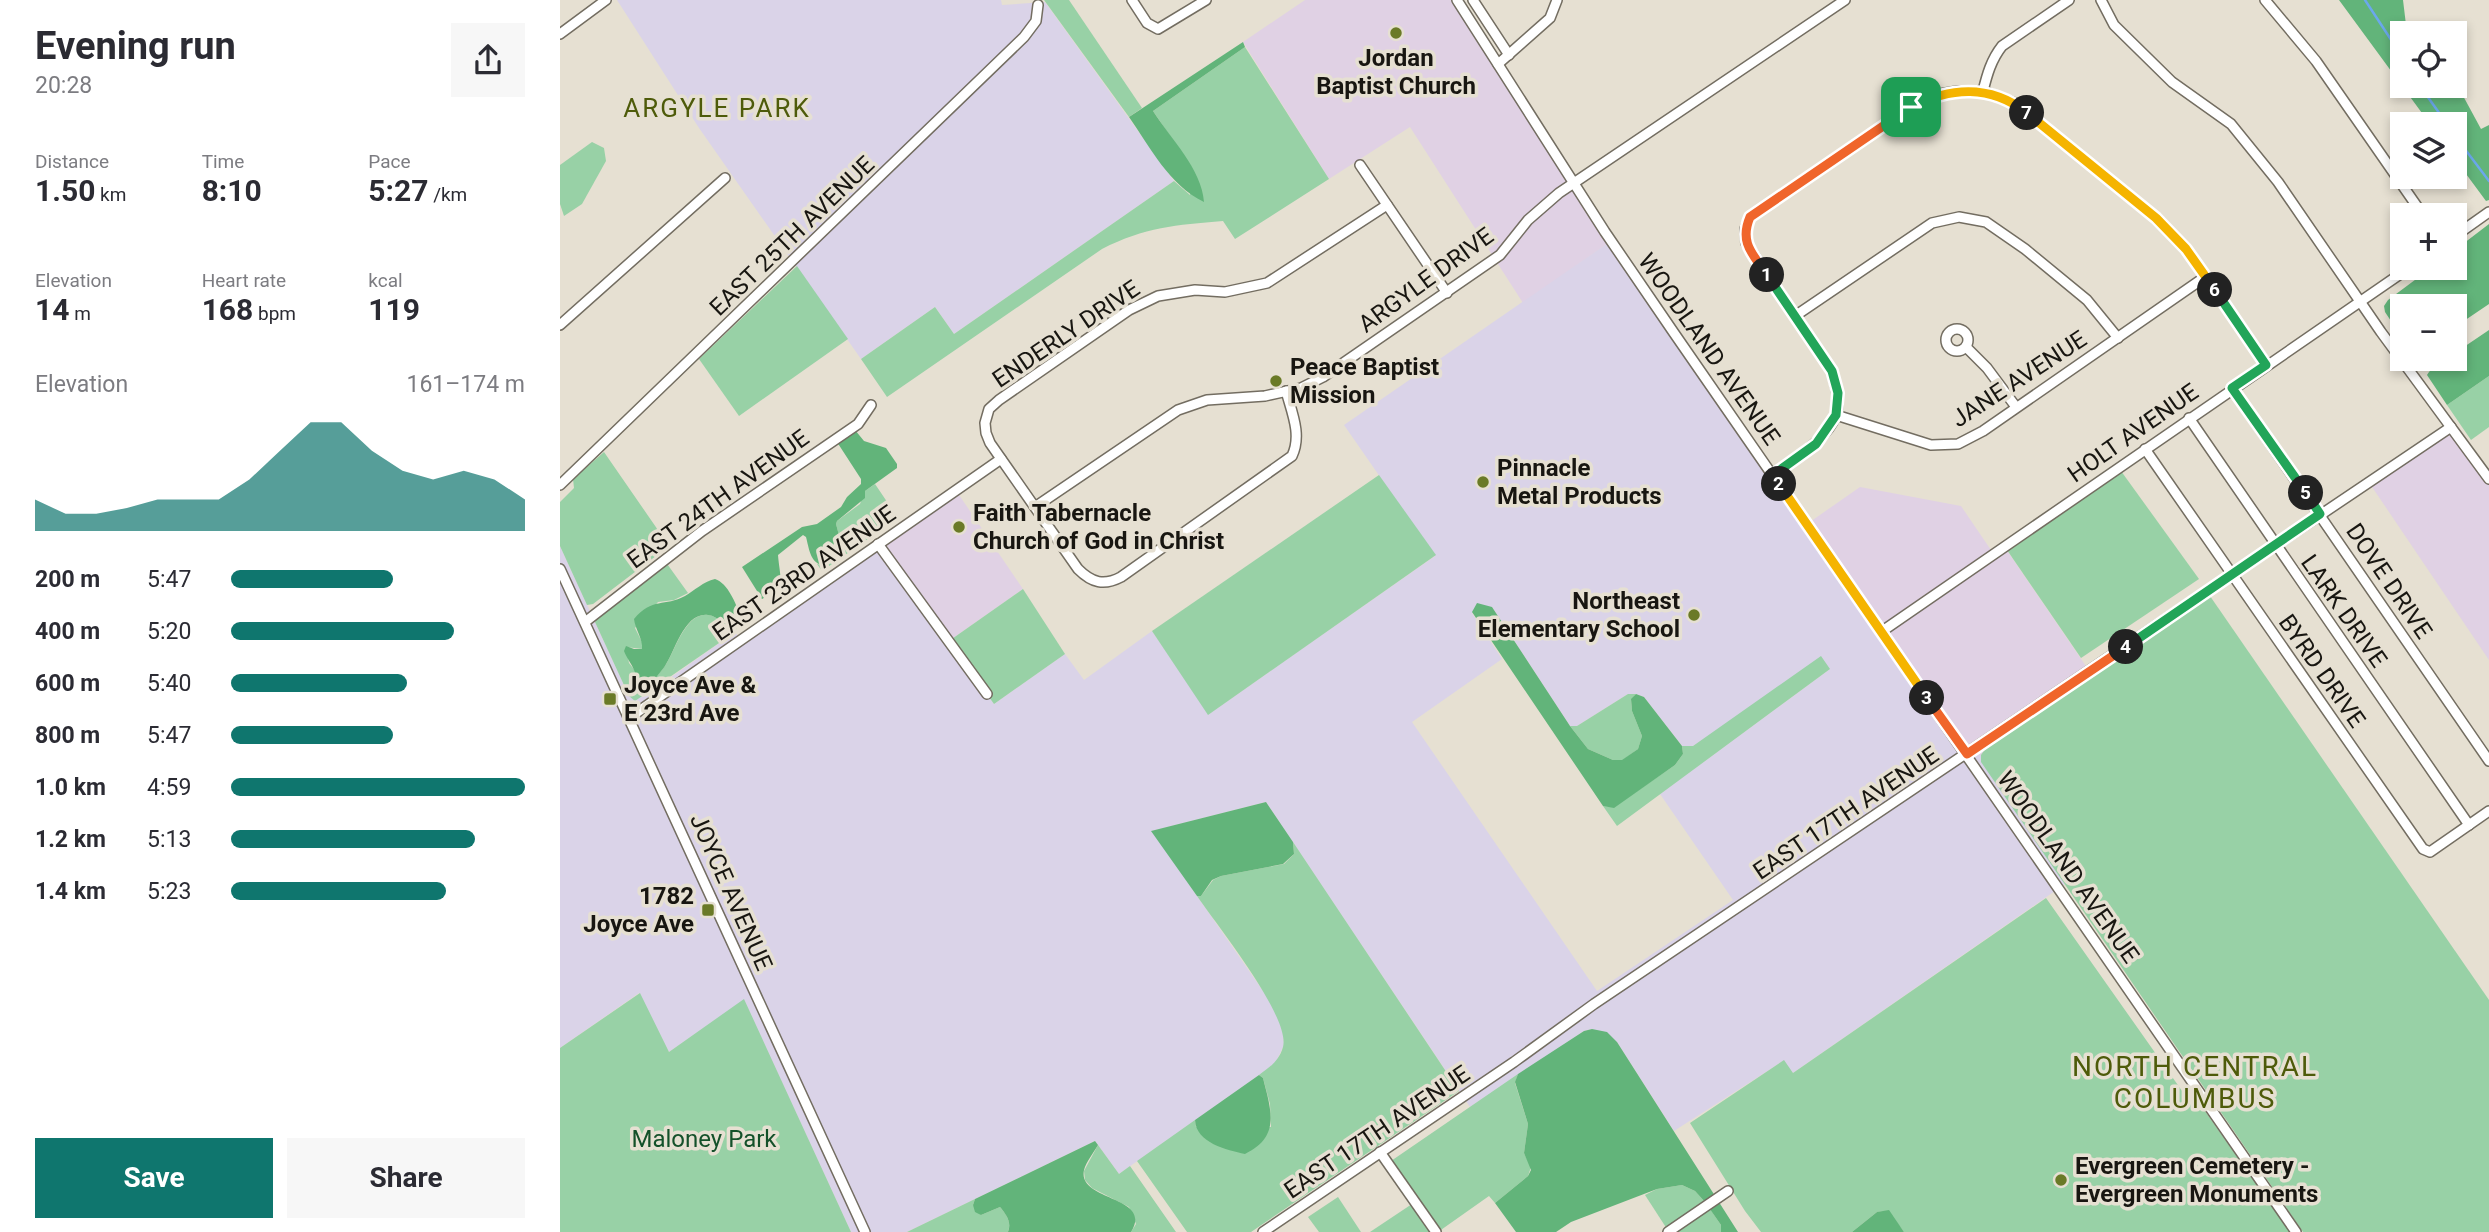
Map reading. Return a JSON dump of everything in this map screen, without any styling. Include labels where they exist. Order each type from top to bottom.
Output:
[{"type":"street","points":[[560,34],[606,0]]},
{"type":"street","points":[[1132,0],[1147,23],[1158,29],[1206,0]]},
{"type":"street","name":"WOODLAND AVENUE","points":[[1457,0],[1670,328],[2296,1232]]},
{"type":"street","points":[[1474,0],[1508,55]]},
{"type":"street","points":[[1498,65],[1550,18],[1557,0]]},
{"type":"street","name":"ARGYLE DRIVE","points":[[1035,507],[1178,410],[1207,400],[1265,397],[1301,388],[1323,377],[1500,255],[1528,220],[1574,183],[1845,0]]},
{"type":"street","points":[[1983,92],[1995,55],[2001,46],[2069,0]]},
{"type":"street","points":[[2101,0],[2114,25],[2172,82],[2231,124],[2278,182],[2489,479]]},
{"type":"street","points":[[2265,0],[2316,61],[2415,203]]},
{"type":"street","name":"EAST 25TH AVENUE","points":[[560,485],[1024,37],[1036,21],[1038,5]]},
{"type":"street","points":[[1773,475],[1816,444],[1836,415],[1838,393],[1832,371],[1746,243],[1745,229],[1750,217],[1911,107],[1934,95],[1983,92],[2015,103],[2156,218],[2186,249],[2266,365]]},
{"type":"street","points":[[1360,165],[1447,293]]},
{"type":"street","points":[[560,325],[725,178]]},
{"type":"street","name":"ENDERLY DRIVE","points":[[1001,459],[986,433],[985,423],[989,410],[999,400],[1129,310],[1158,296],[1195,290],[1225,292],[1267,283],[1387,205]]},
{"type":"street","points":[[2467,228],[2489,212]]},
{"type":"street","points":[[1795,316],[1932,223],[1959,217],[1986,222],[2025,249],[2087,300],[2118,338]]},
{"type":"street","name":"JANE AVENUE","points":[[1836,415],[1931,444],[1958,444],[1983,431],[2205,277]]},
{"type":"street","name":"HOLT AVENUE","points":[[1881,632],[2391,280]]},
{"type":"street","points":[[1966,347],[1987,368],[2016,407]]},
{"type":"street","name":"DOVE DRIVE","points":[[2232,388],[2489,761]]},
{"type":"street","points":[[1001,459],[1078,569],[1096,582],[1110,583],[1292,456],[1297,446],[1297,434],[1286,391]]},
{"type":"street","name":"EAST 24TH AVENUE","points":[[585,622],[702,531],[858,424],[871,405]]},
{"type":"street","name":"LARK DRIVE","points":[[2189,418],[2469,825]]},
{"type":"street","name":"EAST 17TH AVENUE","points":[[1263,1232],[1274,1229],[1594,1004],[2451,427]]},
{"type":"street","name":"BYRD DRIVE","points":[[2145,449],[2423,849],[2430,852],[2489,811]]},
{"type":"street","name":"EAST 23RD AVENUE","points":[[629,718],[1001,459]]},
{"type":"street","points":[[878,544],[986,694]]},
{"type":"street","name":"JOYCE AVENUE","points":[[560,569],[865,1232]]},
{"type":"street","points":[[1380,1152],[1436,1232]]},
{"type":"street","points":[[1668,1232],[1728,1191]]},
{"type":"shaded area","points":[[617,0],[1001,0],[1002,5],[1045,2],[1174,181],[954,334],[935,307],[861,359],[699,128]]},
{"type":"shaded area","points":[[1305,0],[1456,0],[1611,241],[1523,303],[1410,127],[1329,179],[1243,42]]},
{"type":"shaded area","points":[[1611,241],[1965,753],[1981,755],[1982,762],[2065,884],[1793,1073],[1783,1061],[1674,1131],[1617,1042],[1592,1029],[1584,1031],[1470,1107],[1266,802],[1152,831],[1270,1001],[1283,1029],[1284,1045],[1275,1064],[1119,1174],[1095,1141],[907,1232],[851,1232],[744,1000],[669,1052],[639,993],[560,1048],[560,546],[629,696],[643,697],[735,632],[740,639],[879,542],[994,704],[1065,654],[1084,680],[1152,631],[1209,714],[1435,556],[1344,425]],"holes":[[[1492,607],[1570,726],[1577,726],[1628,694],[1636,694],[1644,697],[1682,746],[1693,746],[1830,669],[1660,794],[1733,900],[1597,991],[1412,722],[1502,659],[1472,613]]]},
{"type":"shaded area","points":[[2448,426],[2489,479],[2489,660],[2366,478]]},
{"type":"shaded area","points":[[1860,487],[1961,506],[1993,553],[2004,546],[2092,675],[1988,745],[1981,755],[1966,754],[1807,524]]},
{"type":"shaded area","points":[[955,489],[1023,589],[949,641],[879,542]]},
{"type":"green space","points":[[1044,0],[1069,0],[1142,108],[1129,117]]},
{"type":"green space","points":[[2339,0],[2403,0],[2406,21],[2390,21],[2390,69]]},
{"type":"green space","points":[[1243,42],[1245,47],[1153,111],[1198,178],[1204,202],[1170,176],[1129,117]]},
{"type":"green space","points":[[1245,47],[1329,179],[1235,239],[1223,221],[1147,232],[1102,249],[887,397],[861,359],[935,307],[954,334],[1174,181],[1190,195],[1192,168],[1153,111]]},
{"type":"green space","points":[[2411,98],[2464,98],[2481,129],[2489,125],[2489,200],[2486,201],[2467,175],[2467,112],[2421,112]]},
{"type":"green space","points":[[592,142],[604,148],[606,161],[582,204],[564,216],[560,204],[560,165]]},
{"type":"green space","points":[[2489,224],[2489,304],[2467,319],[2467,294],[2396,294],[2415,280],[2467,280],[2467,241]]},
{"type":"green space","points":[[797,266],[848,339],[739,416],[699,359]]},
{"type":"green space","points":[[2390,299],[2390,320],[2384,306]]},
{"type":"green space","points":[[2489,330],[2489,376],[2447,405],[2427,375],[2430,371],[2467,371],[2467,345]]},
{"type":"green space","points":[[2489,376],[2489,427],[2471,440],[2447,405]]},
{"type":"green space","points":[[855,430],[864,441],[886,448],[897,468],[865,491],[865,498],[837,521],[840,539],[822,565],[812,558],[803,535],[778,555],[779,586],[762,599],[742,567],[802,527],[817,524],[841,507],[861,484],[861,479],[837,442]]},
{"type":"green space","points":[[604,452],[669,546],[593,604],[587,605],[560,546],[560,502],[574,488],[573,479]]},
{"type":"green space","points":[[2121,471],[2199,579],[2081,658],[2007,550]]},
{"type":"green space","points":[[1379,475],[1436,555],[1208,715],[1152,631]]},
{"type":"green space","points":[[875,484],[898,518],[822,571],[817,564],[822,565],[840,539],[837,521],[860,504],[865,491]]},
{"type":"green space","points":[[665,561],[688,593],[674,600],[658,602],[635,628],[643,644],[642,649],[626,647],[629,663],[637,673],[633,693],[640,695],[665,666],[682,634],[693,620],[700,616],[712,616],[735,632],[635,701],[629,696],[595,622],[600,612]]},
{"type":"green space","points":[[715,579],[728,589],[741,617],[735,632],[712,616],[700,616],[693,620],[686,626],[669,660],[656,677],[640,695],[633,693],[632,686],[636,677],[624,651],[626,646],[642,649],[634,619],[653,605],[678,599]]},
{"type":"green space","points":[[1023,589],[1065,654],[994,704],[949,641]]},
{"type":"green space","points":[[2210,596],[2489,1000],[2489,1232],[2303,1232],[1981,762],[1981,755],[1988,745]]},
{"type":"green space","points":[[1477,603],[1492,607],[1588,749],[1613,760],[1622,760],[1638,749],[1642,736],[1632,711],[1631,699],[1636,694],[1644,697],[1682,746],[1683,754],[1675,765],[1614,808],[1603,806],[1472,612]]},
{"type":"green space","points":[[1821,656],[1830,669],[1617,826],[1603,806],[1614,807],[1675,765],[1683,754],[1682,746],[1693,746]]},
{"type":"green space","points":[[1628,694],[1636,694],[1631,700],[1632,711],[1642,736],[1638,749],[1623,760],[1613,760],[1588,749],[1570,726],[1577,726]]},
{"type":"green space","points":[[1266,802],[1293,842],[1294,854],[1283,864],[1212,880],[1201,896],[1197,896],[1151,831]]},
{"type":"green space","points":[[1293,842],[1459,1091],[1251,1232],[1187,1232],[1137,1161],[1195,1120],[1196,1127],[1271,1127],[1270,1104],[1263,1078],[1259,1075],[1277,1060],[1283,1047],[1276,1015],[1264,993],[1197,896],[1201,896],[1213,880],[1221,876],[1284,864],[1294,854]]},
{"type":"green space","points":[[2046,898],[2187,1098],[2193,1094],[2290,1232],[1904,1232],[1888,1211],[1877,1212],[1852,1232],[1761,1232],[1690,1123],[1784,1060],[1793,1073]]},
{"type":"green space","name":"Maloney Park","points":[[640,993],[669,1052],[744,999],[851,1232],[560,1232],[560,1048]]},
{"type":"green space","points":[[1592,1029],[1607,1032],[1617,1042],[1738,1232],[1721,1232],[1721,1225],[1705,1202],[1695,1191],[1682,1185],[1657,1189],[1571,1222],[1556,1232],[1516,1232],[1495,1203],[1528,1176],[1531,1170],[1524,1153],[1528,1124],[1515,1082],[1518,1074],[1584,1031]]},
{"type":"green space","points":[[1518,1074],[1515,1083],[1528,1124],[1524,1153],[1531,1167],[1528,1176],[1495,1203],[1489,1196],[1438,1232],[1391,1161]]},
{"type":"green space","points":[[1259,1075],[1263,1078],[1270,1112],[1269,1131],[1264,1139],[1245,1154],[1222,1148],[1207,1140],[1197,1128],[1195,1120]]},
{"type":"green space","points":[[1095,1141],[1098,1145],[1085,1167],[1085,1180],[1092,1188],[1132,1211],[1135,1220],[1131,1232],[1008,1232],[1009,1222],[1000,1207],[981,1215],[975,1212],[975,1199]]},
{"type":"green space","points":[[1098,1145],[1119,1174],[1130,1166],[1176,1232],[1131,1232],[1136,1224],[1129,1207],[1092,1188],[1085,1180],[1084,1171]]},
{"type":"green space","points":[[1682,1185],[1695,1191],[1705,1202],[1667,1229],[1645,1195],[1657,1189]]},
{"type":"green space","points":[[1338,1197],[1361,1232],[1319,1232],[1308,1217]]},
{"type":"green space","points":[[975,1199],[973,1205],[981,1215],[1000,1207],[1009,1222],[1008,1232],[907,1232]]},
{"type":"green space","points":[[1412,1204],[1432,1232],[1370,1232]]},
{"type":"green space","points":[[1708,1206],[1721,1225],[1721,1232],[1673,1232]]},
{"type":"green space","points":[[1889,1210],[1904,1232],[1852,1232],[1877,1212]]},
{"type":"waterway","points":[[2365,0],[2390,38]]},
{"type":"waterway","points":[[2429,98],[2438,112]]},
{"type":"waterway","points":[[2467,152],[2489,181]]},
{"type":"place","name":"Jordan Baptist Church","points":[[1396,33]]},
{"type":"place","name":"Peace Baptist Mission","points":[[1276,381]]},
{"type":"place","name":"Pinnacle Metal Products","points":[[1483,482]]},
{"type":"place","name":"Faith Tabernacle Church of God in Christ","points":[[959,527]]},
{"type":"place","name":"Northeast Elementary School","points":[[1694,615]]},
{"type":"place","name":"Joyce Ave & E 23rd Ave","points":[[610,699]]},
{"type":"place","name":"1782 Joyce Ave","points":[[708,910]]},
{"type":"place","name":"Evergreen Cemetery - Evergreen Monuments","points":[[2061,1180]]},
{"type":"district","name":"ARGYLE PARK","points":[[717,108]]},
{"type":"district","name":"NORTH CENTRAL COLUMBUS","points":[[2195,1082]]},
{"type":"route","points":[[1958,92],[1983,92],[2015,103],[2156,218],[2186,249],[2266,365],[2232,388],[2320,514],[1967,754],[1773,475],[1816,444],[1836,415],[1838,393],[1832,371],[1746,243],[1745,229],[1750,217],[1911,107],[1934,95],[1958,92]]}]
